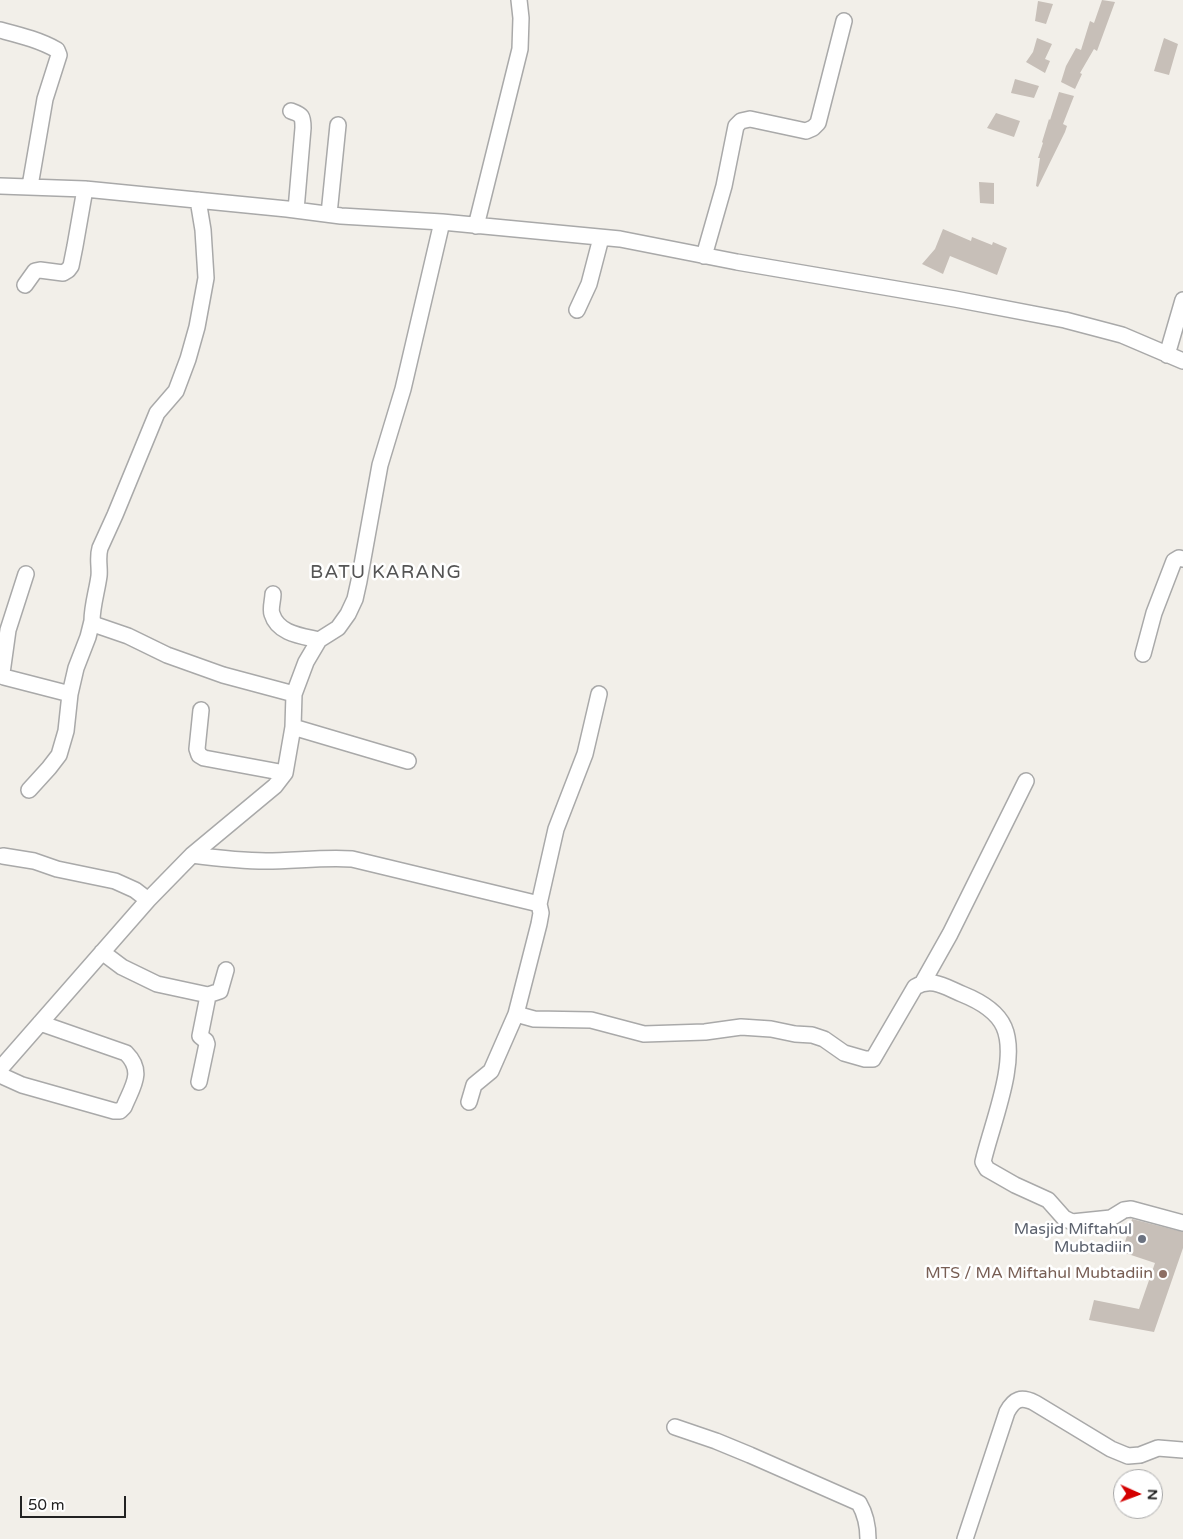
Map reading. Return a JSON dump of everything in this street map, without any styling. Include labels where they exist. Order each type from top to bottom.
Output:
[{"type":"street","points":[[476,226],[520,49],[521,18],[519,0]]},
{"type":"street","points":[[704,256],[724,186],[736,126],[740,121],[750,118],[806,131],[813,128],[818,123],[844,21]]},
{"type":"street","points":[[0,30],[52,47],[57,50],[59,55],[45,99],[30,186]]},
{"type":"street","points":[[291,111],[303,118],[296,210]]},
{"type":"street","points":[[329,214],[338,125]]},
{"type":"street","points":[[0,186],[85,189],[329,214],[442,222],[620,239],[704,256],[1065,320],[1122,334],[1183,362]]},
{"type":"street","points":[[25,286],[34,271],[63,273],[71,266],[85,189]]},
{"type":"street","points":[[29,790],[59,755],[66,731],[70,694],[76,668],[88,638],[92,621],[92,611],[99,575],[98,554],[100,548],[157,413],[176,391],[188,359],[197,327],[206,278],[203,230],[198,200]]},
{"type":"street","points":[[0,1069],[5,1054],[40,1023],[148,900],[192,855],[275,786],[285,773],[293,727],[294,694],[306,662],[319,640],[338,628],[348,614],[355,599],[380,465],[403,389],[442,222]]},
{"type":"street","points":[[577,310],[590,284],[601,238]]},
{"type":"street","points":[[1168,355],[1183,300]]},
{"type":"street","points":[[1143,654],[1154,613],[1174,561],[1179,558],[1183,559]]},
{"type":"street","points":[[26,574],[8,630],[2,673],[4,677],[70,694]]},
{"type":"street","points":[[273,594],[271,613],[278,626],[293,633],[319,640]]},
{"type":"street","points":[[92,621],[96,625],[128,636],[167,655],[214,672],[294,694]]},
{"type":"street","points":[[469,1102],[474,1084],[491,1071],[516,1014],[542,913],[540,904],[556,829],[585,754],[599,694]]},
{"type":"street","points":[[201,710],[197,749],[199,755],[204,758],[285,773]]},
{"type":"street","points":[[293,727],[408,762]]},
{"type":"street","points":[[516,1014],[534,1019],[592,1020],[644,1034],[705,1032],[742,1027],[771,1029],[795,1034],[812,1034],[824,1039],[844,1053],[865,1059],[873,1059],[915,987],[923,982],[950,934],[1026,781]]},
{"type":"street","points":[[192,855],[247,861],[352,859],[540,904]]},
{"type":"street","points":[[3,856],[115,881],[135,890],[148,900]]},
{"type":"street","points":[[102,952],[122,967],[157,984],[208,995],[220,991],[226,970]]},
{"type":"street","points":[[923,982],[933,982],[974,999],[996,1016],[1003,1026],[1007,1039],[1008,1058],[1001,1099],[983,1162],[987,1169],[1015,1185],[1048,1200],[1064,1218],[1072,1222],[1111,1218],[1124,1210],[1131,1209],[1183,1223]]},
{"type":"street","points":[[199,1082],[207,1044],[200,1036],[200,1030],[208,995]]},
{"type":"street","points":[[0,1075],[22,1085],[105,1109],[120,1111],[124,1107],[136,1076],[136,1067],[126,1053],[40,1023]]},
{"type":"street","points":[[965,1539],[1006,1412],[1011,1404],[1017,1400],[1029,1400],[1036,1403],[1111,1449],[1128,1456],[1140,1455],[1158,1448],[1183,1450]]},
{"type":"street","points":[[675,1427],[742,1452],[859,1503],[868,1525],[868,1539]]},
{"type":"building","points":[[1102,0],[1115,2],[1097,51],[1094,49],[1080,73],[1082,74],[1075,89],[1061,82],[1066,66],[1076,48],[1081,50],[1090,21],[1094,23]]},
{"type":"building","points":[[1038,1],[1053,4],[1046,24],[1035,21]]},
{"type":"building","points":[[1037,38],[1052,44],[1045,59],[1050,61],[1045,73],[1026,62],[1033,52]]},
{"type":"building","points":[[1164,38],[1178,44],[1169,75],[1154,71]]},
{"type":"building","points":[[1015,79],[1039,86],[1034,98],[1011,93]]},
{"type":"building","points":[[1059,92],[1074,96],[1063,124],[1067,126],[1065,132],[1038,187],[1036,186],[1040,158],[1038,158]]},
{"type":"building","points":[[996,113],[1020,121],[1014,137],[987,128]]},
{"type":"building","points":[[979,182],[994,183],[994,204],[980,203]]},
{"type":"building","points":[[943,229],[971,241],[972,237],[992,245],[993,242],[1007,248],[997,275],[950,256],[943,274],[922,264],[935,249]]},
{"type":"building","name":"MTS / MA Miftahul Mubtadiin","points":[[1132,1219],[1183,1232],[1183,1248],[1154,1332],[1089,1320],[1094,1300],[1139,1309],[1155,1263],[1122,1252]]},
{"type":"place","name":"Masjid Miftahul Mubtadiin","points":[[1142,1239]]},
{"type":"place","name":"MTS / MA Miftahul Mubtadiin","points":[[1163,1274]]},
{"type":"district","name":"BATU KARANG","points":[[386,573]]}]
